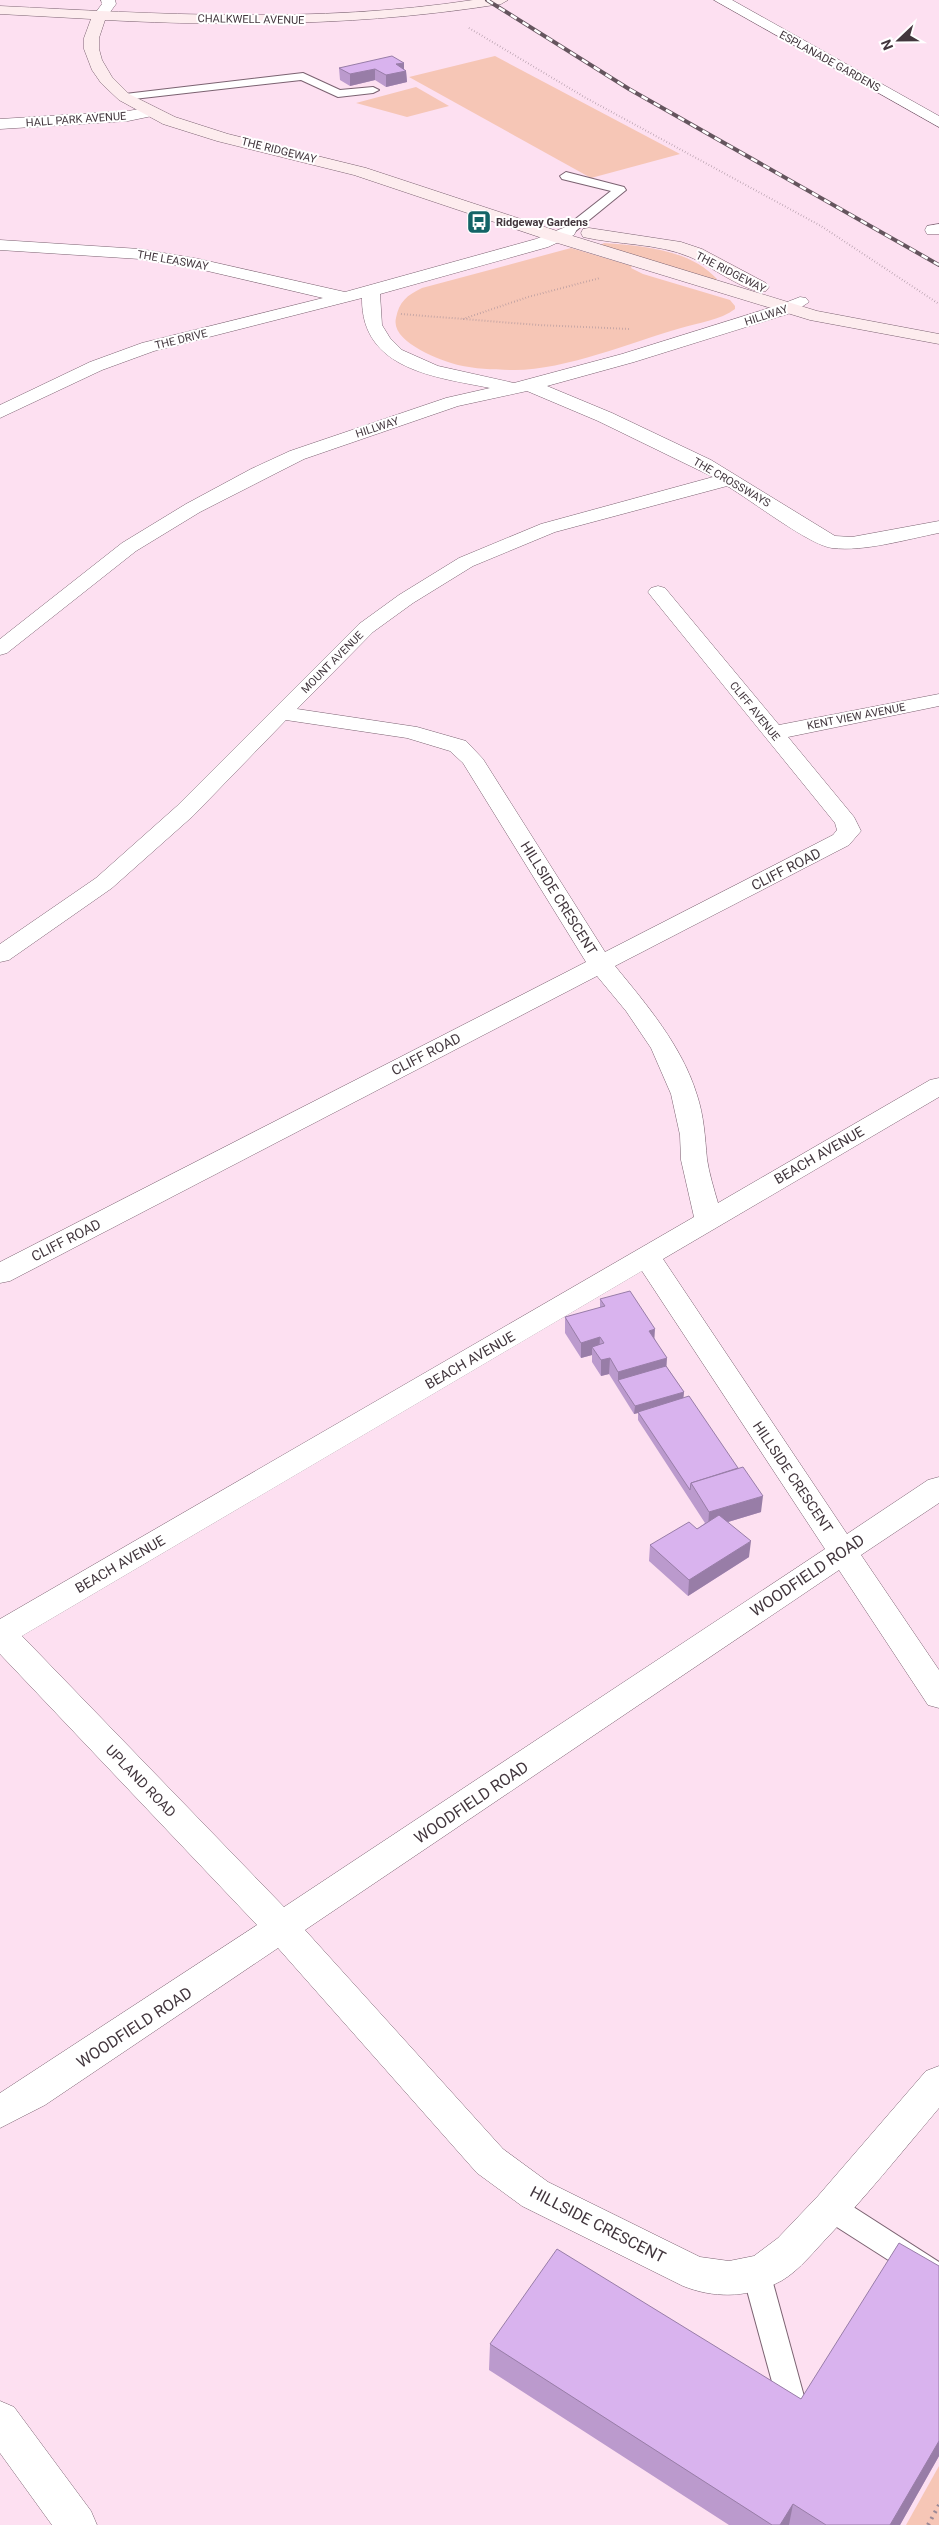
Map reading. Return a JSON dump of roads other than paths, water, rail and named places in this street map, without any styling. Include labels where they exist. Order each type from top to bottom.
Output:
[{"type":"street","points":[[100,16],[108,4],[108,0]]},
{"type":"street","name":"CHALKWELL AVENUE","points":[[0,10],[100,16],[306,20],[454,9],[501,0]]},
{"type":"street","name":"ESPLANADE GARDENS","points":[[722,0],[939,122]]},
{"type":"street","name":"THE RIDGEWAY","points":[[100,16],[92,32],[94,57],[100,72],[125,97],[151,112],[211,133],[395,181],[528,225],[562,234],[657,268],[794,305]]},
{"type":"street","name":"HALL PARK AVENUE","points":[[0,124],[128,116],[151,112]]},
{"type":"street","points":[[521,387],[434,371],[414,363],[387,346],[372,324],[371,291],[542,243],[562,234]]},
{"type":"street","name":"THE RIDGEWAY","points":[[562,234],[675,246],[696,253],[748,282],[816,316],[939,338]]},
{"type":"street","name":"THE LEASWAY","points":[[0,245],[140,254],[199,264],[343,297]]},
{"type":"street","name":"THE DRIVE","points":[[0,412],[96,366],[148,347],[371,291]]},
{"type":"street","name":"HILLWAY","points":[[0,649],[129,547],[193,508],[258,473],[338,440],[453,402],[521,387],[628,358],[794,305]]},
{"type":"street","name":"THE CROSSWAYS","points":[[521,387],[664,444],[729,478],[820,537],[832,542],[852,543],[939,527]]},
{"type":"street","name":"MOUNT AVENUE","points":[[0,955],[104,883],[185,812],[332,660],[366,628],[406,599],[466,562],[548,528],[705,487],[729,478]]},
{"type":"street","name":"CLIFF AVENUE","points":[[658,592],[846,822],[849,831]]},
{"type":"street","name":"KENT VIEW AVENUE","points":[[773,733],[939,700]]},
{"type":"street","name":"HILLSIDE CRESCENT","points":[[282,713],[409,732],[458,746],[472,759],[600,964],[635,1006],[664,1048],[684,1094],[693,1135],[694,1160],[708,1220]]},
{"type":"street","name":"CLIFF ROAD","points":[[0,1274],[841,840],[849,831]]},
{"type":"street","name":"BEACH AVENUE","points":[[0,1634],[939,1086]]},
{"type":"street","name":"HILLSIDE CRESCENT","points":[[647,1257],[939,1696]]},
{"type":"street","name":"WOODFIELD ROAD","points":[[0,2112],[32,2094],[282,1928],[842,1551],[939,1488]]},
{"type":"street","name":"UPLAND ROAD","points":[[0,1634],[282,1928]]},
{"type":"street","name":"HILLSIDE CRESCENT","points":[[282,1928],[490,2161],[535,2194],[696,2274],[729,2279],[764,2271],[791,2250],[831,2208],[939,2082]]},
{"type":"street","points":[[0,2420],[77,2525]]},
{"type":"lane","points":[[125,97],[303,76],[338,94],[372,90]]},
{"type":"lane","points":[[562,234],[620,190],[566,176]]},
{"type":"lane","points":[[831,2208],[939,2277]]},
{"type":"lane","points":[[756,2272],[791,2400]]},
{"type":"railway","points":[[487,0],[629,89],[939,265]]},
{"type":"place","name":"Ridgeway Gardens","points":[[479,222]]}]
